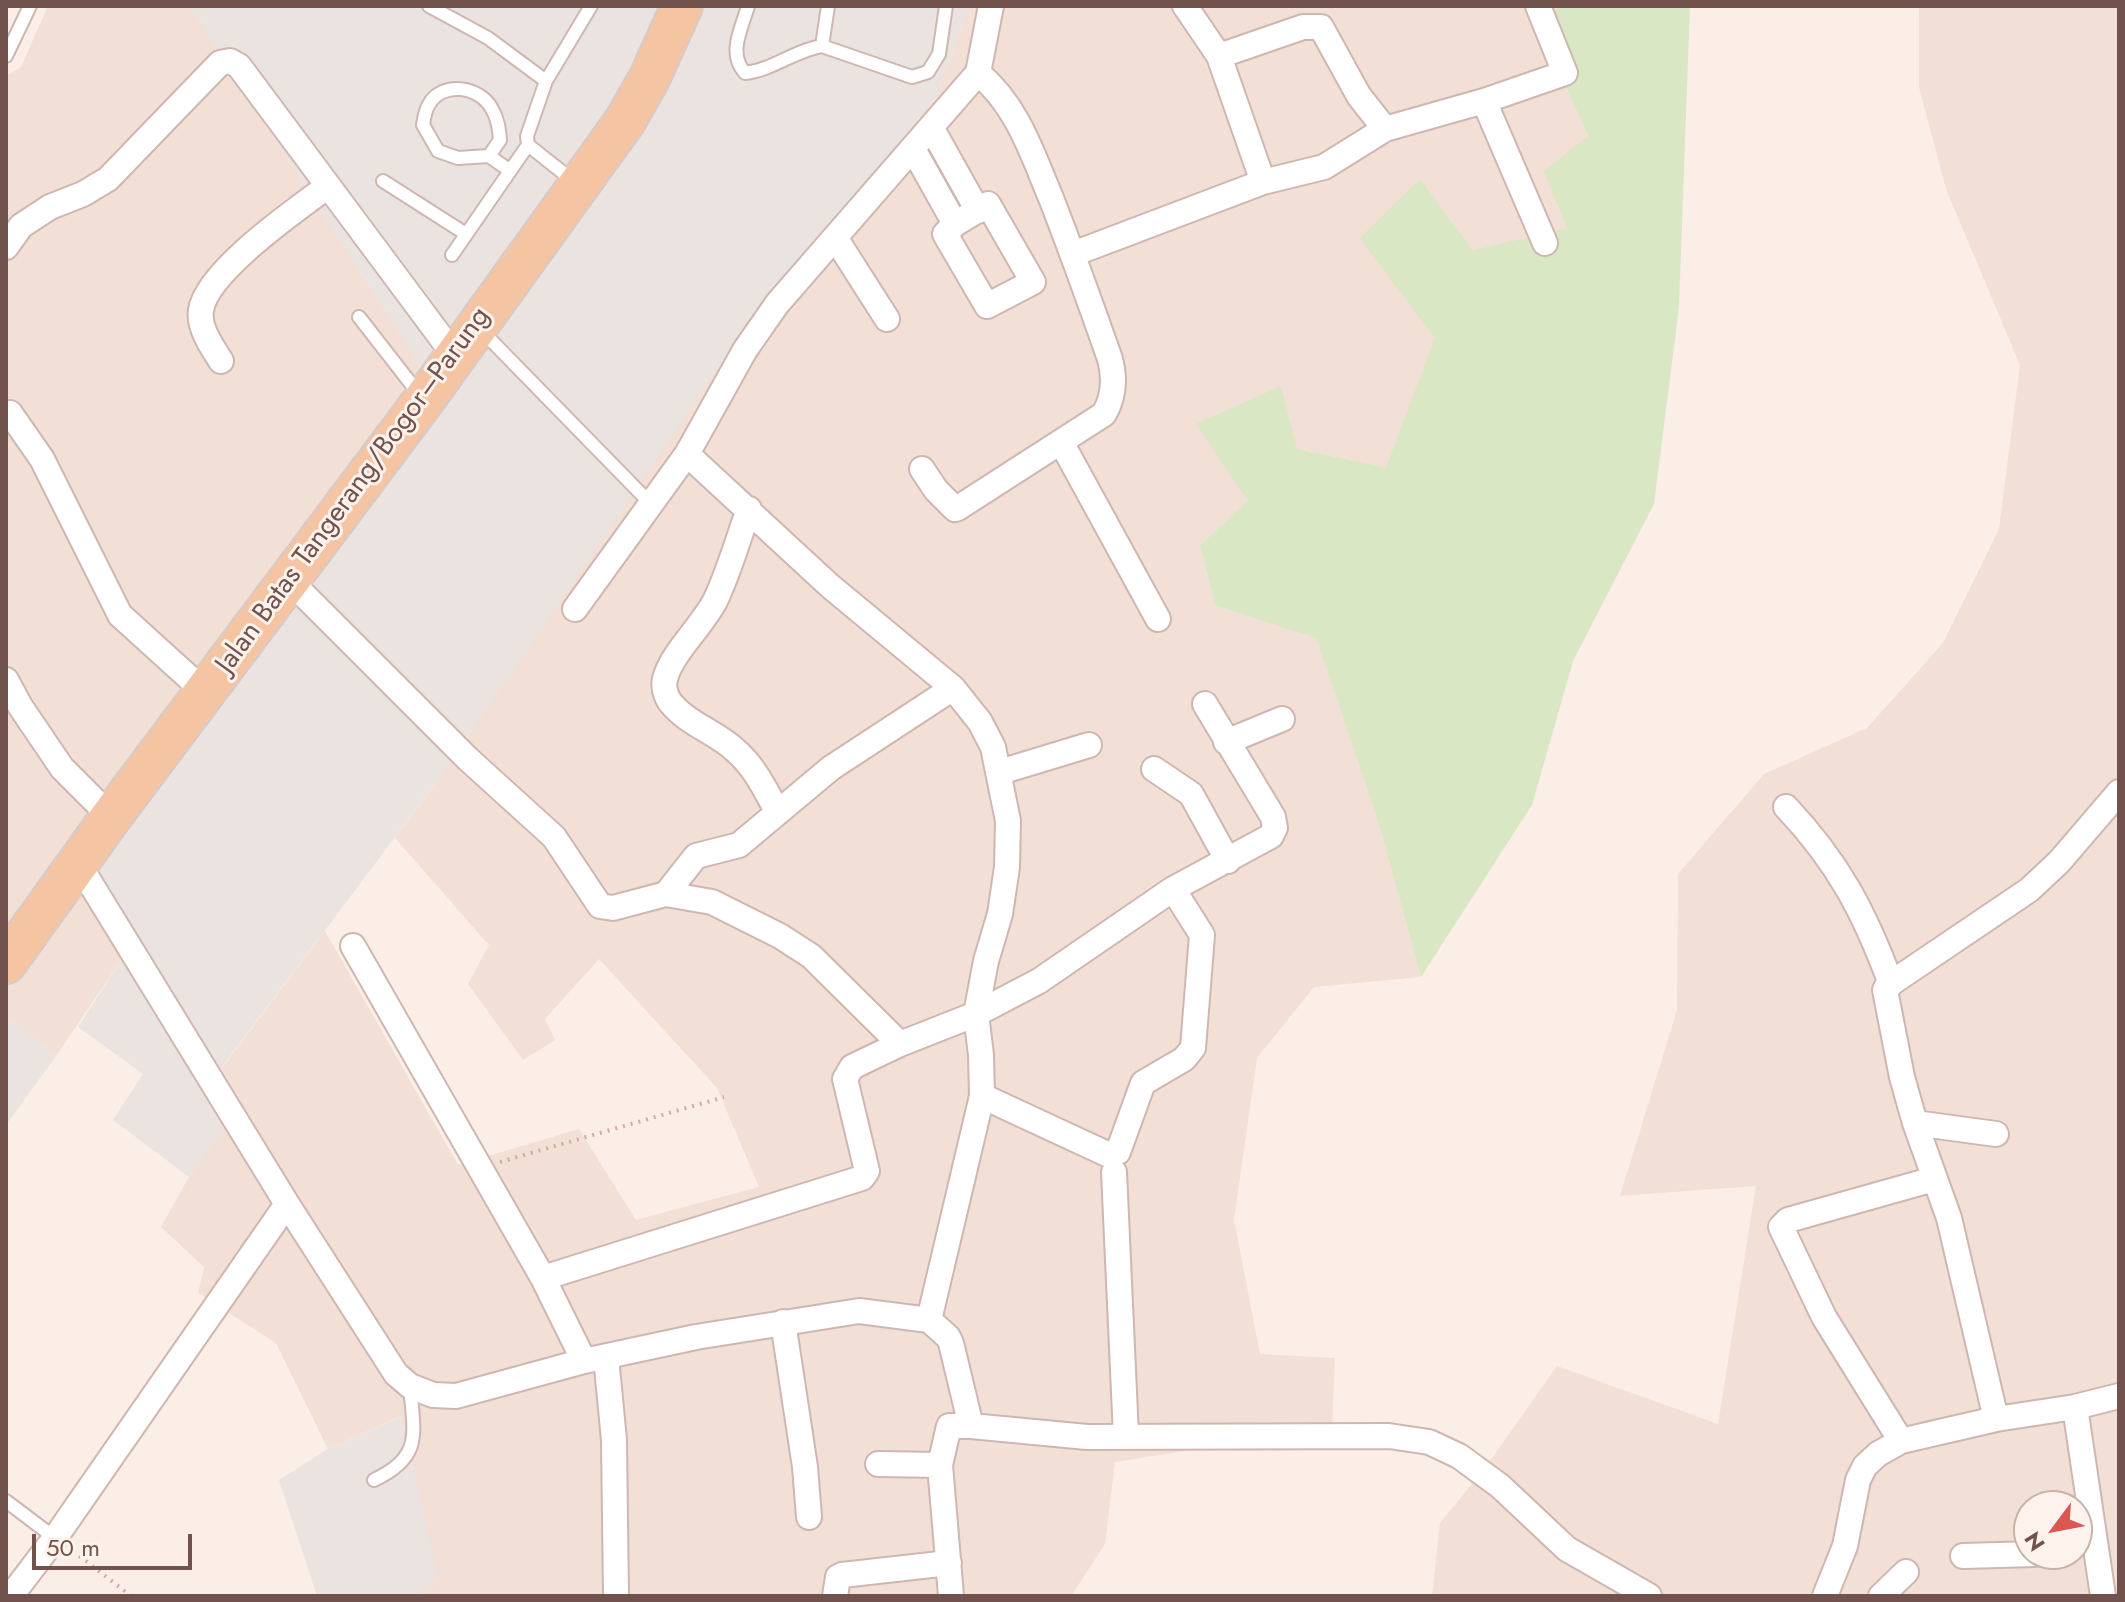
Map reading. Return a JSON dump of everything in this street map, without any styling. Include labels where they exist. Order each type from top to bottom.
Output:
[{"type":"main road","name":"Jalan Batas Tangerang/Bogor–Parung","points":[[6,963],[111,817],[424,400],[625,121],[649,79],[682,6]]},
{"type":"street","points":[[575,609],[687,454],[745,350],[777,304],[978,73],[991,6]]},
{"type":"street","points":[[1185,6],[1219,56],[1263,182]]},
{"type":"street","points":[[1073,254],[1263,182],[1324,167],[1385,129],[1484,101],[1565,73],[1538,6]]},
{"type":"street","points":[[1219,56],[1303,27],[1321,27],[1359,96],[1385,129]]},
{"type":"street","points":[[6,247],[21,226],[50,207],[83,194],[108,179],[220,63],[235,62],[443,340],[466,339]]},
{"type":"street","points":[[922,469],[936,490],[955,509],[1104,414],[1109,407],[1113,382],[1110,359],[1073,254],[1013,113],[994,87],[978,73]]},
{"type":"street","points":[[1484,101],[1545,243]]},
{"type":"street","points":[[931,127],[978,211]]},
{"type":"street","points":[[913,149],[955,224]]},
{"type":"street","points":[[221,361],[201,321],[205,298],[233,261],[328,186]]},
{"type":"street","points":[[988,204],[1033,279],[1031,284],[987,306],[945,235],[955,224],[978,211],[988,204]]},
{"type":"street","points":[[836,239],[887,319]]},
{"type":"street","points":[[6,416],[10,413],[42,459],[120,615],[205,692]]},
{"type":"street","points":[[1061,442],[1158,619]]},
{"type":"street","points":[[687,454],[830,586],[953,688],[980,722],[993,747],[1000,772],[1008,821],[1007,867],[1000,914],[986,961],[976,1014],[982,1096],[929,1320]]},
{"type":"street","points":[[749,509],[715,600],[672,663],[665,677],[664,688],[670,702],[734,748],[749,764],[777,811]]},
{"type":"street","points":[[290,581],[468,759],[554,837],[600,906],[613,908],[666,894],[712,902],[780,936],[811,956],[900,1044]]},
{"type":"street","points":[[6,680],[62,768],[111,817]]},
{"type":"street","points":[[666,894],[696,856],[739,845],[831,768],[953,688]]},
{"type":"street","points":[[543,1278],[862,1178],[867,1171],[846,1073],[900,1044],[976,1014],[1039,981],[1173,889],[1271,836],[1275,828],[1273,817],[1205,704]]},
{"type":"street","points":[[1226,742],[1282,719]]},
{"type":"street","points":[[1000,772],[1089,745]]},
{"type":"street","points":[[1154,769],[1191,794],[1228,861]]},
{"type":"street","points":[[1996,1419],[1949,1218],[1902,1077],[1885,990],[2029,890],[2059,862],[2119,792]]},
{"type":"street","points":[[1786,807],[1818,841],[1851,891],[1891,984]]},
{"type":"street","points":[[78,863],[287,1204],[396,1374],[410,1386],[433,1395],[456,1396],[595,1359],[783,1322],[859,1311],[929,1320],[948,1337],[971,1426]]},
{"type":"street","points":[[982,1096],[1107,1154],[1118,1152],[1143,1083],[1184,1059],[1193,1048],[1202,935],[1173,889]]},
{"type":"street","points":[[353,946],[543,1278],[595,1359],[614,1440],[616,1596]]},
{"type":"street","points":[[1915,1123],[1996,1134]]},
{"type":"street","points":[[1114,1172],[1126,1436]]},
{"type":"street","points":[[1901,1441],[1824,1317],[1781,1227],[1788,1220],[1934,1179]]},
{"type":"street","points":[[11,1596],[55,1538],[287,1204]]},
{"type":"street","points":[[783,1322],[805,1467],[809,1517]]},
{"type":"street","points":[[1825,1596],[1845,1546],[1858,1480],[1865,1466],[1878,1454],[1901,1441],[2119,1396]]},
{"type":"street","points":[[2075,1407],[2081,1490]]},
{"type":"street","points":[[951,1596],[940,1465],[949,1426],[1087,1437],[1389,1436],[1429,1442],[1459,1456],[1500,1486],[1567,1549],[1649,1596]]},
{"type":"street","points":[[878,1464],[940,1465]]},
{"type":"street","points":[[1963,1556],[2013,1555]]},
{"type":"street","points":[[835,1596],[838,1577],[842,1575],[949,1563]]},
{"type":"street","points":[[2093,1570],[2103,1596]]},
{"type":"street","points":[[1881,1596],[1906,1572]]},
{"type":"lane","points":[[6,56],[30,6]]},
{"type":"lane","points":[[429,6],[488,38],[546,81]]},
{"type":"lane","points":[[452,255],[528,145],[527,136],[546,81],[591,6]]},
{"type":"lane","points":[[748,6],[735,50],[736,59],[745,73],[757,72],[806,48],[822,46],[912,77],[933,67],[939,54],[946,6]]},
{"type":"lane","points":[[822,46],[828,6]]},
{"type":"lane","points":[[489,156],[500,140],[492,107],[483,97],[462,88],[447,90],[433,99],[426,108],[423,125],[438,151],[458,158],[489,156],[509,170]]},
{"type":"lane","points":[[528,145],[578,185]]},
{"type":"lane","points":[[383,181],[466,234]]},
{"type":"lane","points":[[359,317],[424,400]]},
{"type":"lane","points":[[466,339],[651,504]]},
{"type":"lane","points":[[374,1480],[405,1461],[412,1448],[410,1386]]},
{"type":"lane","points":[[6,1501],[55,1538]]},
{"type":"path","points":[[480,1168],[724,1097]]},
{"type":"path","points":[[55,1538],[131,1596]]},
{"type":"shaded area","points":[[48,6],[190,6],[435,389],[126,953],[56,1056],[6,1016],[6,76],[21,67]]},
{"type":"shaded area","points":[[190,6],[969,6],[937,96],[746,327],[441,776],[210,1083],[236,1112],[189,1177],[113,1120],[143,1074],[78,1027],[126,953],[78,880],[435,389]]},
{"type":"shaded area","points":[[969,6],[1564,6],[1535,21],[1588,136],[1568,228],[1472,250],[1386,467],[1297,449],[1249,501],[1200,545],[1215,605],[1316,637],[1377,818],[1421,977],[1314,987],[1257,1058],[1234,1220],[1260,1354],[1335,1358],[1332,1428],[1115,1462],[1105,1544],[1071,1596],[418,1596],[421,1591],[401,1416],[328,1449],[276,1343],[198,1293],[204,1267],[161,1227],[189,1177],[235,1113],[210,1084],[325,931],[458,1165],[579,1129],[636,1220],[759,1187],[717,1088],[599,959],[545,1019],[555,1040],[523,1060],[468,984],[489,945],[395,838],[441,776],[746,326],[937,96]]},
{"type":"shaded area","points":[[1919,6],[2119,6],[2119,1596],[1432,1596],[1440,1523],[1485,1468],[1557,1366],[1718,1424],[1756,1186],[1620,1196],[1677,1010],[1678,874],[1764,774],[1867,728],[1943,643],[1999,529],[2020,365],[1946,189],[1919,87]]},
{"type":"shaded area","points":[[6,1016],[56,1056],[6,1125]]},
{"type":"shaded area","points":[[402,1416],[438,1576],[418,1596],[317,1596],[279,1480],[328,1449]]},
{"type":"green space","points":[[1564,6],[1690,6],[1679,307],[1654,504],[1573,661],[1532,805],[1421,977],[1377,818],[1316,638],[1215,605],[1200,545],[1248,501],[1196,424],[1281,386],[1297,449],[1386,467],[1435,338],[1360,238],[1420,179],[1472,250],[1567,228],[1544,171],[1588,136],[1535,20]]}]
